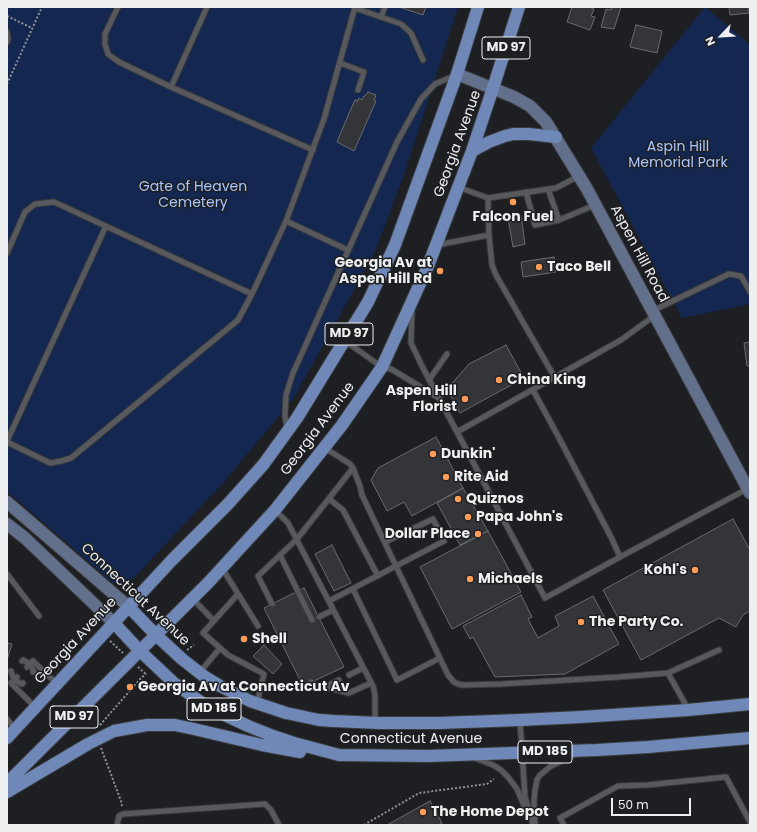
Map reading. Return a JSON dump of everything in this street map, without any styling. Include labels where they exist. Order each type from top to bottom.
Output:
[{"type":"main road","name":"Georgia Avenue","points":[[11,734],[172,560],[228,504],[263,465],[297,418],[368,302],[395,245],[457,74],[478,7]]},
{"type":"main road","name":"Georgia Avenue","points":[[7,783],[156,636],[222,568],[275,510],[325,448],[382,367],[436,246],[472,151],[519,7]]},
{"type":"main road","points":[[472,151],[489,142],[514,134],[556,137]]},
{"type":"main road","name":"Connecticut Avenue","points":[[129,607],[156,636],[182,659],[205,677],[220,686],[250,701],[286,713],[319,720],[439,723],[520,720],[688,710],[750,704]]},
{"type":"main road","name":"Connecticut Avenue","points":[[114,623],[140,651],[174,683],[208,707],[248,726],[294,744],[339,755],[428,756],[585,750],[648,747],[750,738]]},
{"type":"main road","points":[[7,792],[88,744],[114,731],[147,725],[175,725],[300,752],[339,755]]},
{"type":"street","name":"Aspen Hill Road","points":[[457,74],[493,88],[530,106],[546,122],[596,205],[749,491]]},
{"type":"street","name":"Connecticut Avenue","points":[[7,502],[14,523],[25,538],[114,623]]},
{"type":"street","name":"Connecticut Avenue","points":[[14,523],[129,607]]},
{"type":"lane","points":[[118,7],[105,34],[105,44],[108,54],[119,62],[171,87],[312,150]]},
{"type":"lane","points":[[171,87],[207,7]]},
{"type":"lane","points":[[381,17],[385,7]]},
{"type":"lane","points":[[106,226],[7,442],[50,462],[71,458],[238,320],[252,294],[286,221],[324,119],[355,8],[401,24],[411,33],[423,60]]},
{"type":"lane","points":[[7,32],[7,42]]},
{"type":"lane","points":[[340,62],[364,72],[358,90]]},
{"type":"lane","points":[[288,432],[286,396],[293,373],[397,142],[421,99],[436,84],[457,74]]},
{"type":"lane","points":[[458,187],[488,198],[556,188],[579,176]]},
{"type":"lane","points":[[548,189],[559,220]]},
{"type":"lane","points":[[526,192],[535,225],[559,220],[596,205]]},
{"type":"lane","points":[[488,198],[489,235],[492,265],[496,275],[555,378]]},
{"type":"lane","points":[[7,253],[25,212],[35,204],[54,202],[252,294]]},
{"type":"lane","points":[[286,221],[348,250]]},
{"type":"lane","points":[[436,246],[489,235]]},
{"type":"lane","points":[[457,432],[621,340],[654,313],[729,274],[741,276],[750,292]]},
{"type":"lane","points":[[412,301],[411,343],[429,380],[545,598],[620,557],[749,491]]},
{"type":"lane","points":[[345,340],[382,367],[391,369],[440,399]]},
{"type":"lane","points":[[429,380],[447,354]]},
{"type":"lane","points":[[533,390],[611,537],[620,557]]},
{"type":"lane","points":[[325,448],[354,468],[362,495],[396,567],[448,675],[458,684],[501,684],[668,674],[719,650]]},
{"type":"lane","points":[[272,604],[258,576],[297,539],[354,468]]},
{"type":"lane","points":[[329,499],[343,510],[378,576]]},
{"type":"lane","points":[[275,510],[288,523],[297,539],[371,683],[375,695],[375,722]]},
{"type":"lane","points":[[329,601],[444,541],[433,519],[385,542]]},
{"type":"lane","points":[[280,556],[312,620]]},
{"type":"lane","points":[[222,568],[258,626]]},
{"type":"lane","points":[[7,574],[39,616]]},
{"type":"lane","points":[[353,589],[397,680],[440,658]]},
{"type":"lane","points":[[238,594],[204,633],[228,655],[264,674],[257,703]]},
{"type":"lane","points":[[193,598],[214,621]]},
{"type":"lane","points":[[318,617],[333,610]]},
{"type":"lane","points":[[200,673],[220,648]]},
{"type":"lane","points":[[22,661],[23,660],[29,665],[33,672]]},
{"type":"lane","points":[[29,665],[34,661],[57,684]]},
{"type":"lane","points":[[349,675],[363,668]]},
{"type":"lane","points":[[11,671],[15,679],[22,684],[23,683]]},
{"type":"lane","points":[[668,674],[688,710]]},
{"type":"lane","points":[[15,679],[11,683],[35,707]]},
{"type":"lane","points":[[324,687],[339,680]]},
{"type":"lane","points":[[312,682],[318,687],[349,693],[371,683]]},
{"type":"lane","points":[[7,719],[11,734]]},
{"type":"lane","points":[[520,720],[525,797],[533,825]]},
{"type":"lane","points":[[533,825],[535,790],[537,780],[540,775],[550,766],[585,750]]},
{"type":"lane","points":[[465,754],[493,765],[508,776],[517,789],[533,825]]},
{"type":"lane","points":[[564,825],[560,818],[618,786],[647,785],[726,777],[750,822]]},
{"type":"lane","points":[[117,825],[119,816],[123,814],[265,804],[271,810],[279,825]]},
{"type":"path","points":[[7,84],[42,7]]},
{"type":"path","points":[[7,16],[32,28]]},
{"type":"path","points":[[364,825],[419,793],[486,784],[494,779]]},
{"type":"green space","name":"Gate of Heaven Cemetery","points":[[7,7],[458,7],[405,172],[374,254],[293,399],[223,483],[129,583],[113,583],[7,492]]},
{"type":"green space","name":"Aspin Hill Memorial Park","points":[[705,7],[750,45],[750,304],[682,318],[591,148]]},
{"type":"building","points":[[399,7],[426,7],[423,15]]},
{"type":"building","points":[[572,7],[589,7],[594,9],[591,16],[595,17],[590,30],[567,22]]},
{"type":"building","points":[[612,7],[621,7],[614,29],[601,27],[606,9],[611,10]]},
{"type":"building","points":[[729,7],[749,7],[749,13],[730,15]]},
{"type":"building","points":[[636,25],[662,31],[657,53],[630,47]]},
{"type":"building","points":[[368,92],[376,95],[374,100],[376,101],[354,151],[337,142],[355,100],[357,100],[357,102],[359,98],[362,100]]},
{"type":"building","points":[[513,212],[521,215],[525,244],[513,247],[508,218]]},
{"type":"building","name":"Taco Bell","points":[[554,257],[556,272],[523,277],[521,262]]},
{"type":"building","points":[[750,342],[750,366],[747,366],[744,343]]},
{"type":"building","points":[[506,345],[524,378],[460,413],[447,389],[469,364]]},
{"type":"building","points":[[436,437],[463,488],[412,516],[404,502],[387,511],[371,480],[378,468]]},
{"type":"building","points":[[463,488],[488,531],[460,545],[437,503]]},
{"type":"building","name":"Kohl's","points":[[733,519],[750,550],[750,611],[743,615],[736,627],[719,618],[641,660],[603,590]]},
{"type":"building","name":"Michaels","points":[[488,531],[521,592],[452,629],[420,567]]},
{"type":"building","points":[[332,545],[351,583],[334,591],[315,554]]},
{"type":"building","points":[[304,588],[344,667],[303,686],[264,608]]},
{"type":"building","points":[[521,595],[532,617],[528,619],[538,638],[559,626],[555,616],[593,596],[619,644],[565,674],[495,677],[473,637],[470,639],[463,626]]},
{"type":"building","points":[[7,643],[12,644],[7,660]]},
{"type":"building","points":[[264,645],[282,664],[273,674],[253,656]]},
{"type":"building","name":"The Home Depot","points":[[430,801],[442,823],[438,825],[387,825]]},
{"type":"place","name":"Falcon Fuel","points":[[513,202]]},
{"type":"place","name":"Taco Bell","points":[[539,267]]},
{"type":"place","name":"Georgia Av at Aspen Hill Rd","points":[[440,271]]},
{"type":"place","name":"China King","points":[[499,380]]},
{"type":"place","name":"Aspen Hill Florist","points":[[465,399]]},
{"type":"place","name":"Dunkin'","points":[[433,454]]},
{"type":"place","name":"Rite Aid","points":[[446,477]]},
{"type":"place","name":"Quiznos","points":[[458,499]]},
{"type":"place","name":"Papa John's","points":[[468,517]]},
{"type":"place","name":"Dollar Place","points":[[478,534]]},
{"type":"place","name":"Kohl's","points":[[695,570]]},
{"type":"place","name":"Michaels","points":[[470,579]]},
{"type":"place","name":"The Party Co.","points":[[581,622]]},
{"type":"place","name":"Shell","points":[[244,639]]},
{"type":"place","name":"Georgia Av at Connecticut Av","points":[[130,687]]},
{"type":"place","name":"The Home Depot","points":[[423,812]]}]
